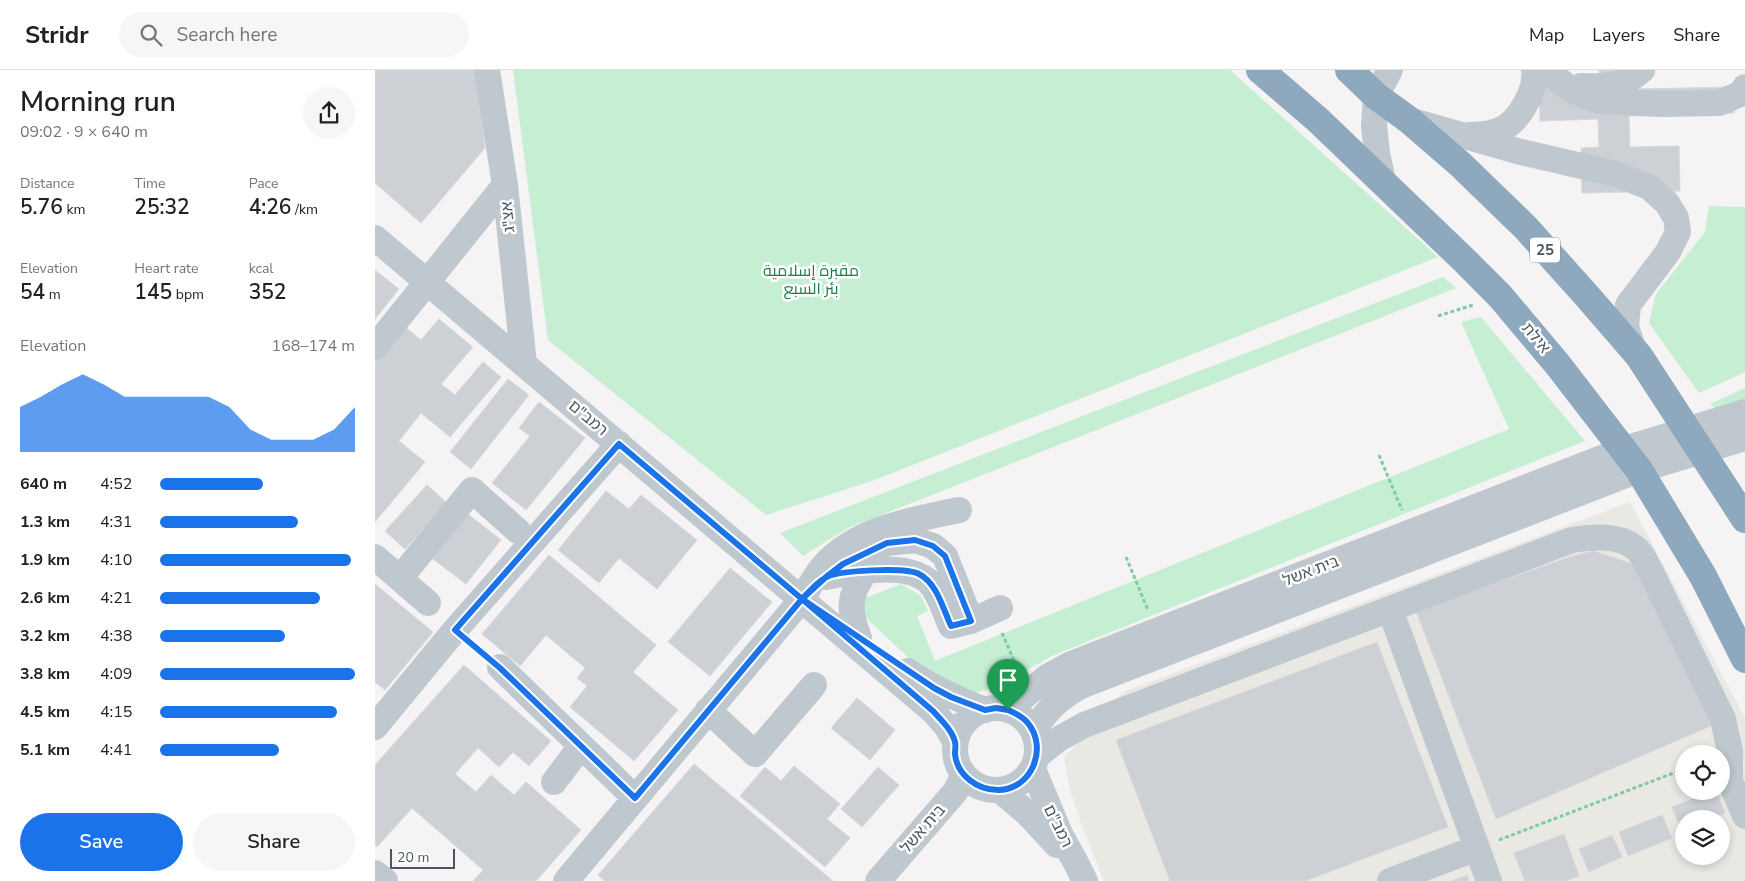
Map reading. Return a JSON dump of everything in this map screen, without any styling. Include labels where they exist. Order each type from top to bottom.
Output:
[{"type":"highway","name":"אילת","points":[[1260,70],[1318,120],[1501,296],[1558,364],[1632,460],[1703,576],[1745,659]]},
{"type":"highway","name":"25","points":[[1349,70],[1376,96],[1409,120],[1461,165],[1525,228],[1634,350],[1745,519]]},
{"type":"street","name":"אצ\"ג","points":[[487,70],[505,185],[524,364]]},
{"type":"street","points":[[1383,181],[1376,144],[1376,96],[1390,70]]},
{"type":"street","points":[[1457,134],[1475,135],[1499,131],[1514,120],[1530,98],[1535,77],[1534,70]]},
{"type":"street","points":[[1553,77],[1599,86],[1625,82],[1642,70]]},
{"type":"street","points":[[1553,77],[1573,92],[1599,101],[1661,104],[1719,103],[1740,89]]},
{"type":"street","points":[[1409,120],[1544,157],[1616,174],[1649,186],[1667,203],[1676,218],[1678,232],[1668,252],[1628,305],[1626,327],[1634,350]]},
{"type":"street","points":[[375,347],[505,185]]},
{"type":"street","name":"רמב\"ם","points":[[375,238],[933,711],[947,726],[955,742]]},
{"type":"street","points":[[1632,460],[1687,429],[1745,412]]},
{"type":"street","points":[[1632,460],[1702,452],[1745,438]]},
{"type":"street","points":[[375,727],[455,630],[619,444]]},
{"type":"street","name":"בית אשל","points":[[996,710],[1071,664],[1412,532],[1632,460]]},
{"type":"street","name":"בית אשל","points":[[1033,730],[1062,697],[1081,686],[1632,460]]},
{"type":"street","points":[[399,578],[472,490],[518,531]]},
{"type":"street","points":[[566,881],[802,599],[827,561],[849,544],[876,530],[959,510]]},
{"type":"street","points":[[1035,763],[1037,743],[1033,730],[1027,721],[1018,714],[996,710],[974,714],[965,722],[955,742],[955,754],[958,765],[964,775],[974,784],[986,789],[1000,790],[1013,787],[1024,780],[1035,763],[1057,740],[1083,725],[1572,540],[1597,537],[1618,540],[1635,547],[1650,570],[1723,719],[1729,751],[1729,781],[1745,816]]},
{"type":"street","points":[[802,599],[826,577],[843,564],[887,543],[915,540],[933,546],[945,556],[988,614],[951,626],[933,586],[919,574],[906,571],[867,570],[826,577]]},
{"type":"street","points":[[375,557],[428,603]]},
{"type":"street","points":[[859,638],[851,611],[851,598],[867,570]]},
{"type":"street","name":"רמב\"ם","points":[[802,599],[934,688],[951,697],[996,710]]},
{"type":"street","points":[[1390,609],[1489,881]]},
{"type":"street","points":[[500,668],[635,798]]},
{"type":"street","points":[[708,710],[755,754],[814,686]]},
{"type":"street","points":[[554,782],[581,746]]},
{"type":"street","name":"רמב\"ם","points":[[1035,763],[1060,834],[1075,860],[1083,881]]},
{"type":"street","name":"בית אשל","points":[[878,881],[955,792],[964,775]]},
{"type":"street","name":"רמב\"ם","points":[[1000,790],[1027,813],[1056,844],[1083,881]]},
{"type":"street","points":[[1390,881],[1477,848]]},
{"type":"street","points":[[375,873],[385,881]]},
{"type":"path","points":[[1438,316],[1501,296]]},
{"type":"path","points":[[1379,455],[1412,532]]},
{"type":"path","points":[[1126,557],[1156,631]]},
{"type":"path","points":[[988,614],[1016,664]]},
{"type":"path","points":[[455,630],[500,668]]},
{"type":"path","points":[[1477,848],[1675,772]]},
{"type":"shaded area","points":[[1630,502],[1745,718],[1745,881],[1104,881],[1079,818],[1069,785],[1064,758],[1123,692]]},
{"type":"green space","name":"مقبرة إسلامية بئر السبع","points":[[513,70],[1230,70],[1438,257],[872,481],[766,515],[548,340]]},
{"type":"green space","points":[[1709,206],[1745,207],[1745,372],[1699,393],[1649,323],[1656,294],[1705,232]]},
{"type":"green space","points":[[1443,277],[1456,288],[848,528],[803,556],[780,533]]},
{"type":"green space","points":[[1481,317],[1585,441],[1054,655],[994,688],[973,693],[926,674],[863,615],[860,600],[901,584],[921,596],[928,611],[917,616],[935,661],[1509,429],[1461,322]]},
{"type":"green space","points":[[1745,388],[1745,402],[1717,410],[1710,404]]},
{"type":"building","points":[[375,70],[477,70],[485,148],[421,223],[375,183]]},
{"type":"building","points":[[1599,70],[1633,70],[1634,89],[1734,87],[1734,113],[1629,116],[1630,147],[1679,146],[1680,191],[1582,193],[1581,148],[1599,147],[1598,119],[1540,121],[1539,80],[1599,79]]},
{"type":"building","points":[[375,270],[399,289],[375,319]]},
{"type":"building","points":[[439,319],[473,347],[441,384],[455,395],[483,362],[501,377],[450,437],[421,413],[399,441],[425,462],[375,522],[375,361],[404,326],[421,340]]},
{"type":"building","points":[[508,379],[529,395],[471,469],[450,452]]},
{"type":"building","points":[[539,402],[585,438],[526,510],[492,483],[530,436],[519,428]]},
{"type":"building","points":[[427,485],[447,503],[405,549],[385,531]]},
{"type":"building","points":[[606,491],[629,509],[641,495],[697,540],[657,589],[619,558],[599,583],[558,550]]},
{"type":"building","points":[[464,511],[501,540],[466,584],[429,556]]},
{"type":"building","points":[[1593,551],[1637,565],[1713,725],[1496,819],[1416,611],[1569,557]]},
{"type":"building","points":[[549,555],[656,645],[633,672],[678,710],[634,761],[570,707],[587,686],[577,678],[585,668],[546,635],[520,666],[482,634]]},
{"type":"building","points":[[730,568],[772,602],[710,676],[668,642]]},
{"type":"building","points":[[375,584],[433,632],[385,690],[375,682]]},
{"type":"building","points":[[1377,642],[1448,827],[1305,881],[1170,881],[1116,740]]},
{"type":"building","points":[[464,665],[551,741],[529,766],[513,752],[499,767],[478,748],[455,774],[476,792],[491,775],[514,795],[526,782],[581,830],[536,881],[473,881],[483,870],[412,808],[377,847],[375,845],[375,765]]},
{"type":"building","points":[[857,698],[895,730],[870,760],[831,728]]},
{"type":"building","points":[[694,764],[833,881],[605,881],[598,875]]},
{"type":"building","points":[[794,766],[840,804],[827,819],[850,838],[825,867],[740,796],[765,767],[781,781]]},
{"type":"building","points":[[878,767],[899,785],[862,827],[841,809]]},
{"type":"building","points":[[1690,800],[1720,800],[1724,810],[1675,810],[1675,814],[1672,807]]},
{"type":"building","points":[[1662,815],[1672,838],[1628,856],[1619,832]]},
{"type":"building","points":[[1564,834],[1579,876],[1565,881],[1525,881],[1514,853]]},
{"type":"building","points":[[1612,835],[1622,857],[1589,872],[1579,849]]},
{"type":"building","points":[[1467,875],[1469,881],[1452,881]]},
{"type":"route","points":[[1008,710],[996,708],[985,710],[951,697],[934,688],[802,599],[826,577],[843,564],[887,543],[915,540],[933,546],[945,556],[971,621],[951,626],[933,586],[919,574],[906,571],[867,570],[826,577],[802,599],[619,444],[455,630],[500,668],[635,798],[802,599],[933,711],[947,726],[955,742],[955,754],[958,765],[964,775],[974,784],[986,789],[1000,790],[1013,787],[1024,780],[1033,769],[1037,756],[1037,743],[1033,730],[1027,721],[1018,714],[1008,710]]}]
